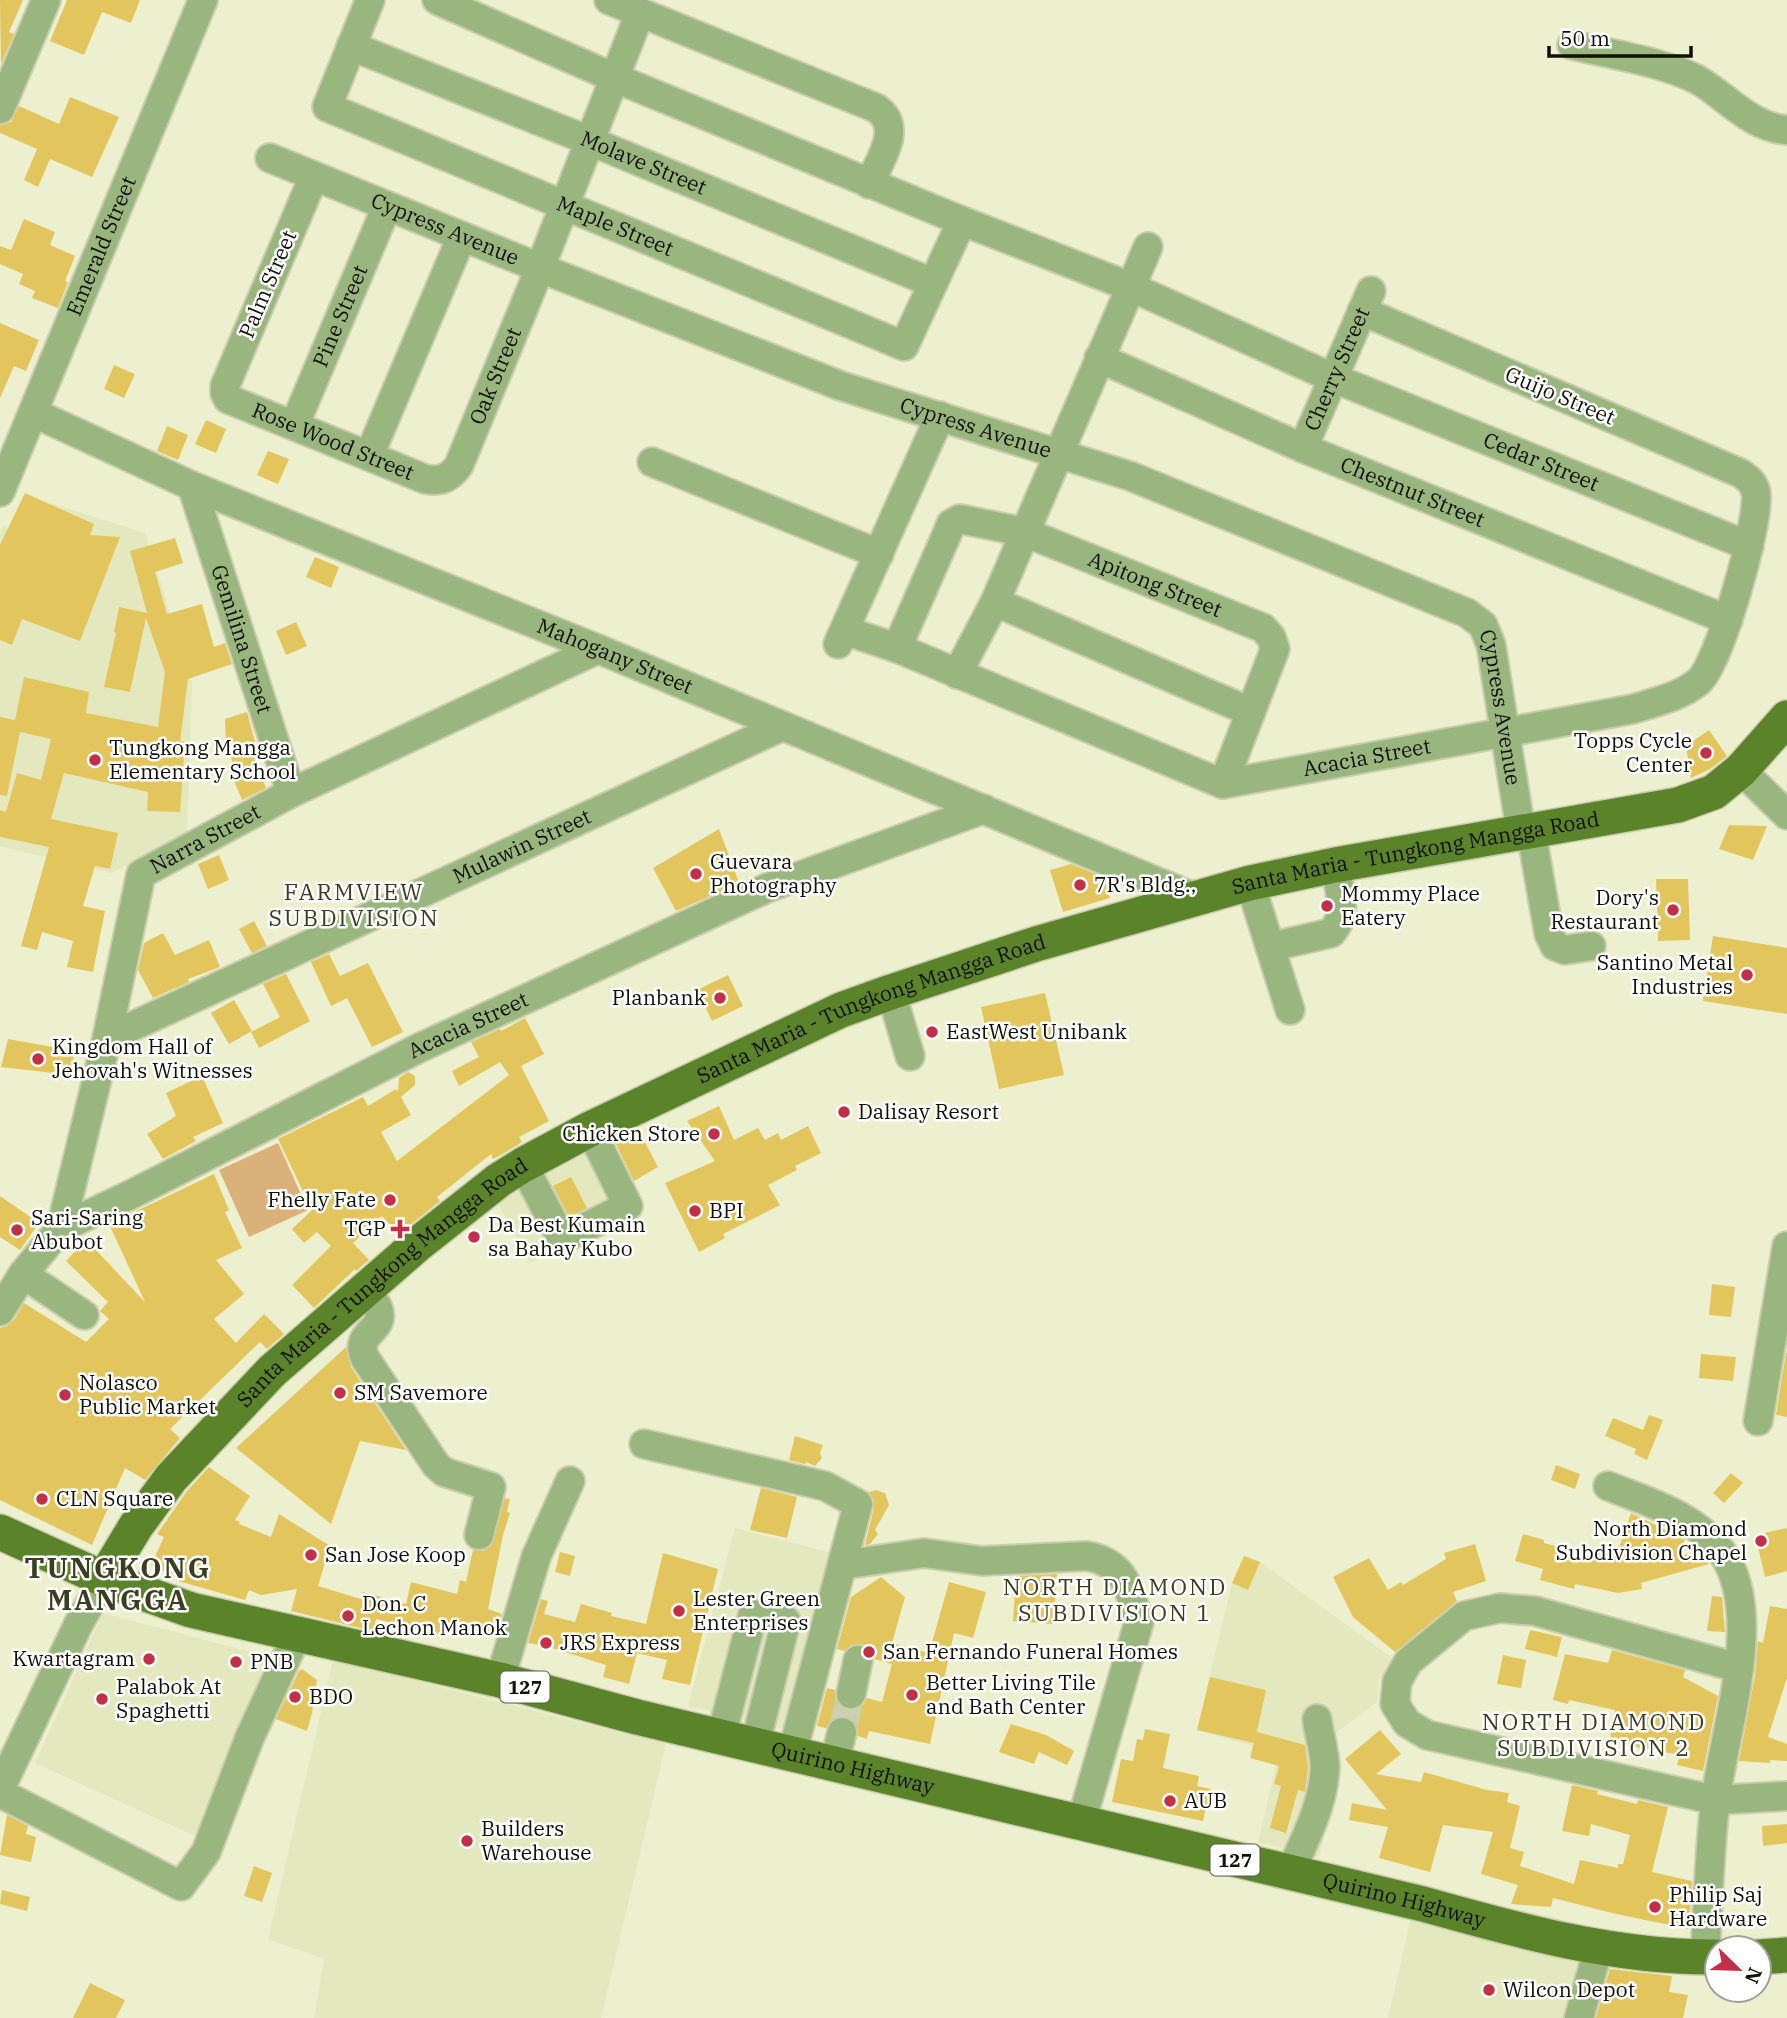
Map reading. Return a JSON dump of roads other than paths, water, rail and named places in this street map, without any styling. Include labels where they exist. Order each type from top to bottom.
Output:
[{"type":"main road","name":"Santa Maria - Tungkong Mangga Road","points":[[104,1579],[136,1526],[171,1478],[272,1371],[418,1244],[523,1165],[590,1129],[829,1016],[891,992],[1035,944],[1250,883],[1335,865],[1678,805],[1714,792],[1741,770],[1787,719]]},
{"type":"main road","name":"Quirino Highway","points":[[0,1532],[104,1579],[191,1610],[500,1680],[792,1754],[838,1748],[1081,1823],[1423,1904],[1527,1934],[1599,1946],[1703,1956]]},
{"type":"street","points":[[0,109],[46,0]]},
{"type":"street","name":"Emerald Street","points":[[0,492],[203,0]]},
{"type":"street","points":[[351,46],[370,0]]},
{"type":"street","name":"Cedar Street","points":[[437,0],[869,184],[1132,287],[1333,378],[1749,546]]},
{"type":"street","points":[[609,0],[876,108],[889,121],[891,131],[869,184]]},
{"type":"street","points":[[540,268],[640,13]]},
{"type":"street","points":[[1572,45],[1671,69],[1698,80],[1746,115],[1778,129],[1787,130]]},
{"type":"street","name":"Maple Street","points":[[351,46],[327,107],[904,346],[933,284]]},
{"type":"street","name":"Molave Street","points":[[351,46],[590,141],[933,284]]},
{"type":"street","name":"Cypress Avenue","points":[[270,158],[841,386],[1130,476],[1467,613],[1483,625],[1491,645],[1526,832],[1549,934],[1555,946],[1565,950],[1591,946]]},
{"type":"street","name":"Palm Street","points":[[225,393],[225,386],[314,176]]},
{"type":"street","name":"Pine Street","points":[[295,424],[387,206]]},
{"type":"street","points":[[933,284],[962,221]]},
{"type":"street","points":[[369,456],[462,236]]},
{"type":"street","points":[[957,674],[995,602],[1148,247]]},
{"type":"street","name":"Oak Street","points":[[445,479],[459,465],[540,268]]},
{"type":"street","name":"Cherry Street","points":[[1303,447],[1366,301]]},
{"type":"street","name":"Guijo Street","points":[[1366,301],[1740,472],[1755,486]]},
{"type":"street","name":"Chestnut Street","points":[[1099,358],[1303,447],[1728,620]]},
{"type":"street","name":"Rose Wood Street","points":[[225,393],[228,398],[425,479],[445,479]]},
{"type":"street","name":"Mahogany Street","points":[[34,413],[192,486],[598,649],[1196,898]]},
{"type":"street","points":[[940,416],[844,638],[897,648],[1223,784],[1251,712],[995,602]]},
{"type":"street","points":[[652,462],[879,554]]},
{"type":"street","name":"Gemilina Street","points":[[192,486],[292,793]]},
{"type":"street","name":"Acacia Street","points":[[1223,784],[1633,709],[1666,699],[1700,681],[1728,620],[1749,546],[1757,496],[1755,486]]},
{"type":"street","name":"Apitong Street","points":[[897,648],[951,524],[960,519],[1024,532],[1263,628],[1271,637],[1275,649],[1251,712]]},
{"type":"street","name":"Narra Street","points":[[61,1228],[107,1038],[141,874],[292,793],[598,649]]},
{"type":"street","name":"Mulawin Street","points":[[107,1038],[783,726]]},
{"type":"street","points":[[1741,770],[1787,815]]},
{"type":"street","name":"Acacia Street","points":[[0,1311],[23,1274],[61,1228],[419,1048],[755,894],[984,809]]},
{"type":"street","points":[[1270,947],[1331,933],[1338,926],[1343,913],[1335,865]]},
{"type":"street","points":[[1250,883],[1290,1010]]},
{"type":"street","points":[[891,992],[910,1056]]},
{"type":"street","points":[[523,1165],[562,1238],[628,1206],[590,1129]]},
{"type":"street","points":[[1758,1421],[1787,1246]]},
{"type":"street","points":[[23,1274],[84,1315]]},
{"type":"street","points":[[366,1289],[379,1316],[377,1325],[362,1342],[365,1358],[436,1465],[444,1472],[491,1487],[479,1535]]},
{"type":"street","points":[[644,1444],[825,1486],[858,1504],[792,1754]]},
{"type":"street","points":[[500,1680],[536,1557],[570,1481]]},
{"type":"street","points":[[1608,1486],[1664,1508],[1707,1535],[1722,1552],[1735,1577],[1741,1598],[1739,1668],[1716,1800],[1712,1934]]},
{"type":"street","points":[[842,1565],[923,1553],[982,1561],[1087,1556],[1103,1560],[1118,1569],[1129,1591],[1139,1622],[1081,1823]]},
{"type":"street","points":[[104,1579],[78,1625],[0,1791],[181,1886],[206,1852],[249,1739],[290,1650],[294,1632]]},
{"type":"street","points":[[1739,1668],[1535,1611],[1500,1608],[1464,1616],[1408,1662],[1396,1682],[1395,1704],[1407,1723],[1427,1735],[1716,1800],[1787,1796]]},
{"type":"street","points":[[721,1737],[753,1614],[786,1621],[755,1745]]},
{"type":"street","points":[[851,1694],[858,1660]]},
{"type":"street","points":[[1290,1873],[1318,1811],[1322,1790],[1325,1766],[1317,1719]]},
{"type":"street","points":[[1579,2018],[1599,1946]]},
{"type":"tunnel","points":[[842,1732],[851,1694]]},
{"type":"place","name":"Topps Cycle Center","points":[[1706,753]]},
{"type":"place","name":"Tungkong Mangga Elementary School","points":[[95,760]]},
{"type":"place","name":"Guevara Photography","points":[[696,874]]},
{"type":"place","name":"7R's Bldg.,","points":[[1080,885]]},
{"type":"place","name":"Mommy Place Eatery","points":[[1327,906]]},
{"type":"place","name":"Dory's Restaurant","points":[[1673,910]]},
{"type":"place","name":"Santino Metal Industries","points":[[1747,975]]},
{"type":"place","name":"Planbank","points":[[720,998]]},
{"type":"place","name":"EastWest Unibank","points":[[932,1032]]},
{"type":"place","name":"Kingdom Hall of Jehovah's Witnesses","points":[[38,1059]]},
{"type":"place","name":"Dalisay Resort","points":[[844,1112]]},
{"type":"place","name":"Chicken Store","points":[[714,1134]]},
{"type":"place","name":"Fhelly Fate","points":[[390,1200]]},
{"type":"place","name":"BPI","points":[[695,1211]]},
{"type":"place","name":"TGP","points":[[400,1229]]},
{"type":"place","name":"Sari-Saring Abubot","points":[[17,1230]]},
{"type":"place","name":"Da Best Kumain sa Bahay Kubo","points":[[474,1237]]},
{"type":"place","name":"SM Savemore","points":[[340,1393]]},
{"type":"place","name":"Nolasco Public Market","points":[[65,1395]]},
{"type":"place","name":"CLN Square","points":[[42,1499]]},
{"type":"place","name":"North Diamond Subdivision Chapel","points":[[1761,1541]]},
{"type":"place","name":"San Jose Koop","points":[[311,1555]]},
{"type":"place","name":"Lester Green Enterprises","points":[[679,1611]]},
{"type":"place","name":"Don. C Lechon Manok","points":[[348,1616]]},
{"type":"place","name":"JRS Express","points":[[546,1643]]},
{"type":"place","name":"San Fernando Funeral Homes","points":[[869,1652]]},
{"type":"place","name":"Kwartagram","points":[[149,1659]]},
{"type":"place","name":"PNB","points":[[236,1662]]},
{"type":"place","name":"Better Living Tile and Bath Center","points":[[912,1695]]},
{"type":"place","name":"BDO","points":[[295,1697]]},
{"type":"place","name":"Palabok At Spaghetti","points":[[102,1699]]},
{"type":"place","name":"AUB","points":[[1170,1801]]},
{"type":"place","name":"Builders Warehouse","points":[[467,1841]]},
{"type":"place","name":"Philip Saj Hardware","points":[[1655,1907]]},
{"type":"place","name":"Wilcon Depot","points":[[1489,1990]]},
{"type":"district","name":"FARMVIEW SUBDIVISION","points":[[354,905]]},
{"type":"district","name":"TUNGKONG MANGGA","points":[[118,1584]]},
{"type":"district","name":"NORTH DIAMOND SUBDIVISION 1","points":[[1115,1600]]},
{"type":"district","name":"NORTH DIAMOND SUBDIVISION 2","points":[[1594,1735]]}]
